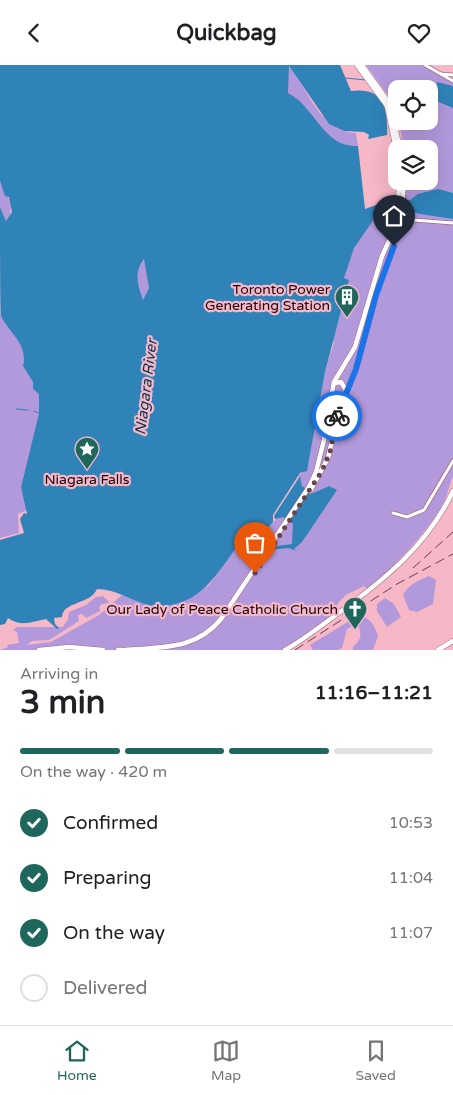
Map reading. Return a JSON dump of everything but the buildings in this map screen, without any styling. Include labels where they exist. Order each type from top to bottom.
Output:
[{"type":"main road","points":[[357,65],[368,75]]},
{"type":"main road","points":[[362,65],[388,109],[396,140]]},
{"type":"main road","points":[[170,650],[192,645],[216,629],[309,490],[328,458],[338,412],[358,362],[370,313],[395,242],[401,190]]},
{"type":"main road","points":[[309,490],[323,447],[334,384],[355,347],[382,256],[399,219]]},
{"type":"main road","points":[[334,384],[336,381],[341,382],[346,392]]},
{"type":"main road","points":[[285,650],[365,594],[396,569],[442,514],[453,491]]},
{"type":"main road","points":[[118,650],[176,647],[203,636],[221,619],[271,548]]},
{"type":"main road","points":[[438,650],[453,641]]},
{"type":"main road","points":[[39,650],[69,647],[103,650]]},
{"type":"main road","points":[[55,650],[80,650]]},
{"type":"street","points":[[425,65],[453,81]]},
{"type":"street","points":[[440,74],[453,75]]},
{"type":"street","points":[[399,219],[453,223]]},
{"type":"street","points":[[392,513],[407,517],[424,510],[453,461]]},
{"type":"shaded area","points":[[366,65],[430,65],[453,80],[453,476],[445,499],[430,524],[410,548],[377,581],[367,589],[364,586],[346,595],[338,603],[335,612],[321,625],[284,650],[0,650],[8,647],[7,645],[19,643],[17,632],[13,630],[17,627],[63,627],[68,619],[69,612],[86,605],[96,597],[103,596],[110,603],[102,604],[99,607],[100,611],[86,618],[82,614],[78,615],[79,621],[49,640],[32,641],[26,645],[51,642],[99,615],[122,595],[137,599],[141,603],[208,586],[236,548],[247,552],[254,550],[252,546],[278,517],[283,517],[293,524],[293,546],[329,486],[313,493],[302,486],[299,475],[307,470],[325,372],[349,280],[344,278],[356,244],[370,223],[373,214],[403,219],[405,190],[438,190],[438,140],[402,140],[401,130],[438,130],[438,80],[388,80],[388,95]]},
{"type":"shaded area","points":[[288,66],[316,107],[329,122],[337,128],[356,133],[358,146],[346,145],[328,134],[305,107],[288,93]]},
{"type":"shaded area","points":[[0,181],[11,203],[10,218],[6,221],[0,207]]},
{"type":"shaded area","points":[[145,258],[149,288],[143,301],[137,274]]},
{"type":"shaded area","points":[[0,314],[21,345],[24,359],[23,366],[33,382],[33,389],[39,393],[39,413],[21,487],[27,510],[18,514],[19,533],[0,538]]},
{"type":"shaded area","points":[[429,576],[436,580],[433,604],[417,612],[409,610],[403,595],[405,591],[411,585]]},
{"type":"shaded area","points":[[385,598],[394,604],[401,617],[387,627],[377,611],[377,604]]},
{"type":"shaded area","points":[[359,615],[369,620],[377,632],[378,636],[373,650],[353,650],[360,636],[359,627],[355,625],[347,629],[342,648],[337,650],[313,650],[310,645]]},
{"type":"water","name":"Niagara River","points":[[0,65],[340,65],[351,91],[370,92],[377,96],[384,108],[387,135],[368,139],[369,135],[364,132],[344,131],[329,124],[289,66],[288,93],[305,107],[328,134],[346,145],[358,146],[365,209],[390,200],[410,200],[418,194],[438,189],[453,193],[453,219],[420,214],[390,206],[375,209],[372,222],[354,248],[344,278],[349,280],[325,372],[307,471],[300,473],[273,515],[273,522],[252,547],[254,549],[292,544],[293,524],[283,517],[275,519],[274,516],[300,476],[302,486],[313,493],[329,486],[337,490],[302,542],[294,549],[296,551],[289,548],[247,552],[236,548],[206,586],[187,600],[176,604],[152,606],[117,593],[97,589],[89,598],[67,608],[62,617],[54,618],[55,624],[59,628],[57,629],[46,619],[18,623],[8,618],[5,624],[0,625],[0,540],[24,533],[20,519],[24,513],[27,514],[21,487],[39,413],[39,394],[33,389],[33,382],[23,366],[24,358],[21,345],[1,316],[0,207],[6,221],[12,212],[9,197],[5,196],[0,181]],"holes":[[[144,259],[149,288],[143,300],[139,289],[138,274]]]},
{"type":"water","points":[[438,82],[453,86],[453,108],[438,102]]},
{"type":"waterway","points":[[345,78],[366,80]]},
{"type":"waterway","points":[[16,409],[28,410]]},
{"type":"waterway","points":[[34,411],[39,413]]},
{"type":"railway","points":[[413,568],[453,532]]},
{"type":"railway","points":[[295,650],[397,584],[453,554]]},
{"type":"way so far","points":[[255,573],[272,550],[322,471],[330,452],[337,416]]},
{"type":"place","name":"Toronto Power Generating Station","points":[[347,318]]},
{"type":"place","name":"Niagara Falls","points":[[87,470]]},
{"type":"place","name":"Our Lady of Peace Catholic Church","points":[[355,630]]},
{"type":"route","points":[[337,416],[356,369],[382,274],[394,246]]}]
